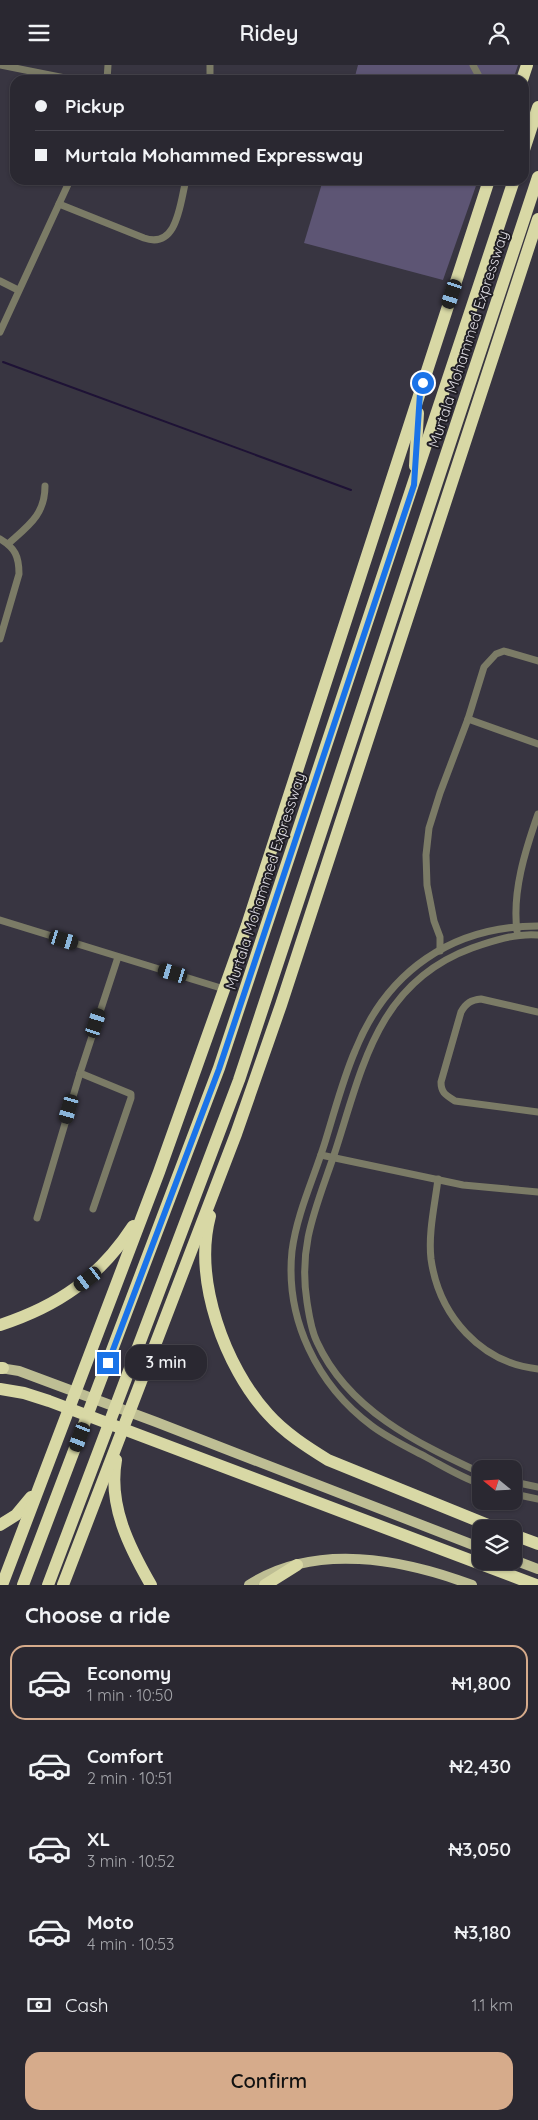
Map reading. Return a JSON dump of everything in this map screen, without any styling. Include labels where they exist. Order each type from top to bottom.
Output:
[{"type":"highway","points":[[529,135],[538,107]]},
{"type":"highway","name":"Murtala Mohammed Expressway","points":[[48,1585],[239,1081],[538,177]]},
{"type":"highway","name":"Murtala Mohammed Expressway","points":[[2,1585],[159,1172],[247,925],[488,185]]},
{"type":"highway","name":"Murtala Mohammed Expressway","points":[[23,1585],[219,1069],[512,185]]},
{"type":"highway","name":"Murtala Mohammed Expressway","points":[[63,1585],[236,1134],[450,492],[538,219]]},
{"type":"highway","points":[[414,485],[420,393]]},
{"type":"highway","points":[[450,492],[461,413]]},
{"type":"highway","points":[[236,1134],[209,1220],[206,1268],[209,1295],[221,1334],[252,1392],[268,1414],[286,1431],[328,1460],[476,1520]]},
{"type":"highway","points":[[0,1325],[52,1304],[94,1274],[122,1243],[133,1226],[159,1172]]},
{"type":"highway","points":[[0,1389],[24,1393],[49,1401],[536,1585]]},
{"type":"highway","points":[[120,1435],[114,1480],[118,1511],[132,1551],[151,1585]]},
{"type":"highway","points":[[0,1525],[16,1515],[26,1505],[47,1468]]},
{"type":"highway","points":[[522,1538],[538,1544]]},
{"type":"highway","points":[[265,1585],[297,1565]]},
{"type":"main road","points":[[1,1368],[19,1371],[156,1422],[472,1545]]},
{"type":"main road","points":[[249,1585],[262,1577],[297,1565],[334,1559],[379,1561],[430,1571],[472,1585]]},
{"type":"main road","points":[[522,1563],[538,1569]]},
{"type":"street","points":[[0,65],[50,75]]},
{"type":"street","points":[[0,332],[68,185]]},
{"type":"street","points":[[59,204],[151,241],[158,240],[168,235],[174,226],[185,185]]},
{"type":"street","points":[[0,281],[18,290]]},
{"type":"street","points":[[8,544],[30,525],[43,507],[45,486]]},
{"type":"street","points":[[0,539],[13,547],[19,574],[0,639]]},
{"type":"street","points":[[440,951],[440,937],[434,921],[427,885],[426,855],[429,828],[468,719],[484,667],[496,655],[504,651],[538,661]]},
{"type":"street","points":[[468,719],[538,744]]},
{"type":"street","points":[[518,937],[520,878],[526,850],[537,819]]},
{"type":"street","points":[[0,920],[224,989]]},
{"type":"street","points":[[472,1480],[392,1440],[372,1426],[340,1398],[325,1379],[312,1356],[293,1303],[292,1251],[300,1215],[355,1050],[382,1001],[400,981],[425,959],[450,944],[492,930],[538,926]]},
{"type":"street","points":[[472,1468],[399,1432],[373,1414],[339,1377],[316,1341],[309,1319],[304,1265],[306,1245],[316,1204],[365,1059],[377,1030],[392,1007],[430,969],[456,954],[483,944],[538,935]]},
{"type":"street","points":[[440,937],[450,944]]},
{"type":"street","points":[[38,1218],[80,1073],[118,957]]},
{"type":"street","points":[[538,1012],[481,999],[472,1000],[465,1005],[461,1012],[441,1082],[441,1090],[444,1094],[456,1101],[538,1112]]},
{"type":"street","points":[[80,1073],[128,1091],[132,1098],[93,1209]]},
{"type":"street","points":[[321,1155],[471,1186],[538,1192]]},
{"type":"street","points":[[438,1179],[431,1258],[435,1277],[447,1306],[470,1339],[479,1347],[514,1365],[538,1369]]},
{"type":"street","points":[[522,1484],[538,1487]]},
{"type":"street","points":[[522,1496],[538,1499]]},
{"type":"shaded area","points":[[358,65],[518,65],[515,75],[355,75]]},
{"type":"shaded area","points":[[321,185],[476,185],[443,280],[304,243]]},
{"type":"waterway","points":[[3,362],[351,490]]},
{"type":"route","points":[[108,1363],[219,1069],[414,485],[420,393],[423,383]]}]
